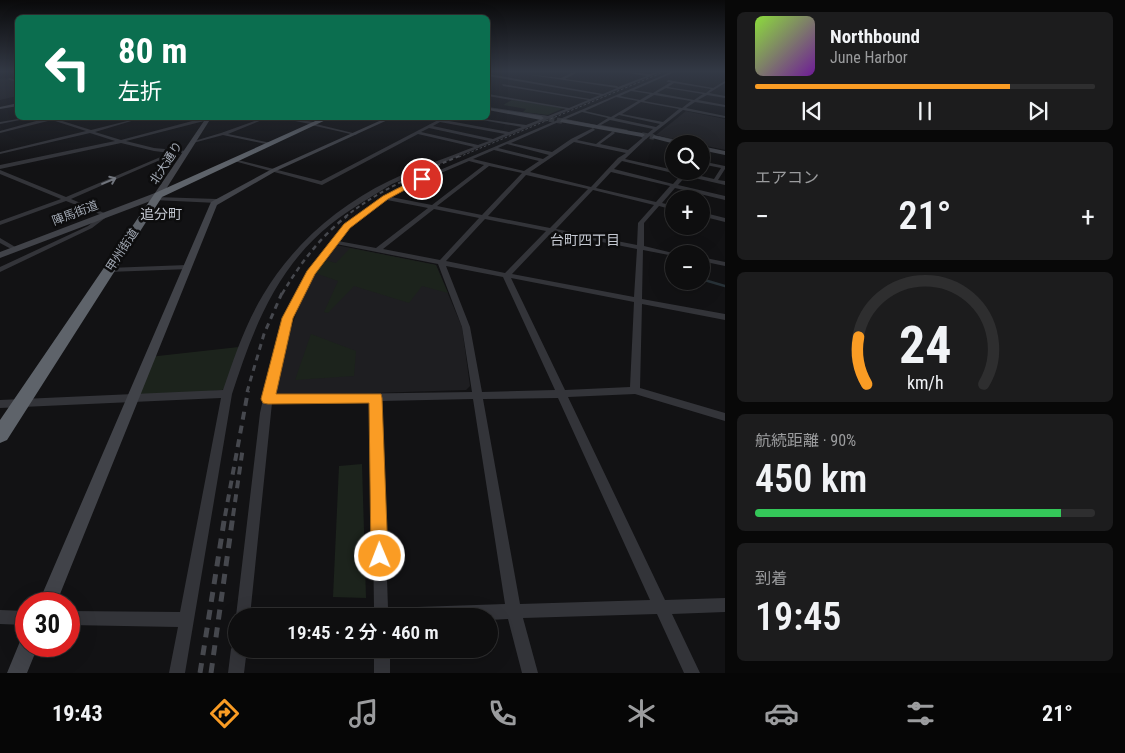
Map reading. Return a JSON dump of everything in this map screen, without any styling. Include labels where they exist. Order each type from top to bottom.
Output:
[{"type":"highway","points":[[157,197],[322,120]]},
{"type":"highway","name":"甲州街道","points":[[0,435],[157,197]]},
{"type":"street","points":[[495,109],[506,102]]},
{"type":"street","points":[[535,102],[568,108]]},
{"type":"street","points":[[176,673],[227,394],[240,352],[264,298],[281,270],[303,246],[332,220],[372,193],[411,174],[580,102]]},
{"type":"street","points":[[244,608],[265,413],[288,318],[310,274],[347,226],[385,198],[412,183],[560,121],[594,102]]},
{"type":"street","points":[[599,125],[637,102]]},
{"type":"street","points":[[647,102],[725,118]]},
{"type":"street","points":[[506,276],[620,159],[656,128],[692,102]]},
{"type":"street","points":[[703,102],[725,106]]},
{"type":"street","points":[[623,104],[632,105]]},
{"type":"street","points":[[0,108],[15,105]]},
{"type":"street","points":[[490,109],[548,117]]},
{"type":"street","points":[[490,109],[541,119]]},
{"type":"street","points":[[580,111],[656,128]]},
{"type":"street","points":[[618,114],[663,123]]},
{"type":"street","points":[[0,123],[17,120]]},
{"type":"street","points":[[0,132],[45,120]]},
{"type":"street","points":[[58,120],[122,141],[174,152],[186,152]]},
{"type":"street","points":[[0,153],[130,120]]},
{"type":"street","points":[[0,167],[122,141],[202,120]]},
{"type":"street","name":"北大通り","points":[[157,197],[206,120]]},
{"type":"street","points":[[193,142],[223,134],[260,120]]},
{"type":"street","points":[[292,120],[355,134]]},
{"type":"street","points":[[51,592],[212,206],[274,170],[385,120]]},
{"type":"street","points":[[236,160],[322,182],[439,120]]},
{"type":"street","points":[[446,120],[508,133]]},
{"type":"street","points":[[486,120],[524,126]]},
{"type":"street","points":[[560,121],[599,125],[665,140]]},
{"type":"street","points":[[560,121],[593,129],[647,136],[665,141]]},
{"type":"street","points":[[560,121],[665,139]]},
{"type":"street","points":[[428,126],[492,140]]},
{"type":"street","points":[[441,263],[525,173],[542,160],[593,129]]},
{"type":"street","points":[[417,132],[478,146]]},
{"type":"street","points":[[597,145],[613,132]]},
{"type":"street","points":[[223,134],[269,144]]},
{"type":"street","points":[[573,140],[629,152]]},
{"type":"street","points":[[507,143],[552,154]]},
{"type":"street","points":[[494,149],[542,160]]},
{"type":"street","points":[[710,150],[725,154]]},
{"type":"street","points":[[0,223],[64,200],[174,152]]},
{"type":"street","points":[[467,159],[665,206]]},
{"type":"street","points":[[620,159],[665,169]]},
{"type":"street","points":[[378,250],[488,164]]},
{"type":"street","points":[[710,164],[724,167],[714,181]]},
{"type":"street","points":[[610,170],[725,198]]},
{"type":"street","points":[[0,172],[64,200],[106,215]]},
{"type":"street","points":[[635,390],[641,223],[679,180]]},
{"type":"street","points":[[710,180],[725,183]]},
{"type":"street","points":[[157,197],[218,201]]},
{"type":"street","name":"陣馬街道","points":[[0,255],[157,197]]},
{"type":"street","points":[[385,198],[665,252]]},
{"type":"street","points":[[0,270],[90,227],[106,215]]},
{"type":"street","points":[[710,216],[725,220]]},
{"type":"street","points":[[0,240],[16,249]]},
{"type":"street","points":[[334,242],[725,317]]},
{"type":"street","points":[[710,261],[725,264]]},
{"type":"street","points":[[441,263],[466,327],[514,612],[530,673]]},
{"type":"street","points":[[108,270],[187,267]]},
{"type":"street","points":[[506,276],[563,394],[692,673]]},
{"type":"street","points":[[268,399],[563,394],[635,390],[725,417]]},
{"type":"street","points":[[0,404],[227,394]]},
{"type":"street","points":[[376,398],[381,608]]},
{"type":"street","points":[[498,612],[725,605]]},
{"type":"street","points":[[0,617],[15,618]]},
{"type":"street","points":[[80,618],[186,620]]},
{"type":"street","points":[[17,673],[24,657]]},
{"type":"street","points":[[236,673],[238,658]]},
{"type":"street","points":[[382,658],[382,673]]},
{"type":"shaded area","points":[[508,102],[528,102],[564,108],[548,115],[523,112],[526,109],[503,105]]},
{"type":"shaded area","points":[[686,111],[725,119],[725,150],[710,147],[710,135],[665,135],[665,137],[656,135]]},
{"type":"shaded area","points":[[336,245],[436,265],[462,327],[470,386],[466,390],[279,396],[274,393],[280,360],[301,300],[317,270]]},
{"type":"shaded area","points":[[350,248],[436,265],[448,293],[422,286],[409,303],[354,286],[328,313],[324,312],[338,281],[315,273],[324,260],[336,263]]},
{"type":"shaded area","points":[[311,334],[356,351],[354,376],[295,380]]},
{"type":"shaded area","points":[[239,347],[225,388],[222,390],[132,398],[149,357]]},
{"type":"shaded area","points":[[362,464],[366,598],[333,597],[339,466]]},
{"type":"waterway","points":[[710,282],[725,286]]},
{"type":"tunnel","points":[[541,118],[562,121]]},
{"type":"tunnel","points":[[642,135],[654,137]]},
{"type":"railway","points":[[459,157],[590,102]]},
{"type":"railway","points":[[345,217],[387,190],[462,155]]},
{"type":"railway","points":[[282,294],[311,252],[347,216]]},
{"type":"railway","points":[[247,392],[264,334],[282,293]]},
{"type":"railway","points":[[225,516],[248,391]]},
{"type":"railway","points":[[233,516],[243,447]]},
{"type":"railway","points":[[200,673],[225,515]]},
{"type":"railway","points":[[211,673],[233,515]]},
{"type":"district","name":"追分町","points":[[161,214]]},
{"type":"district","name":"台町四丁目","points":[[585,240]]},
{"type":"route","points":[[380,556],[376,398],[268,399],[288,318],[310,274],[347,226],[397,190],[422,179]]}]
